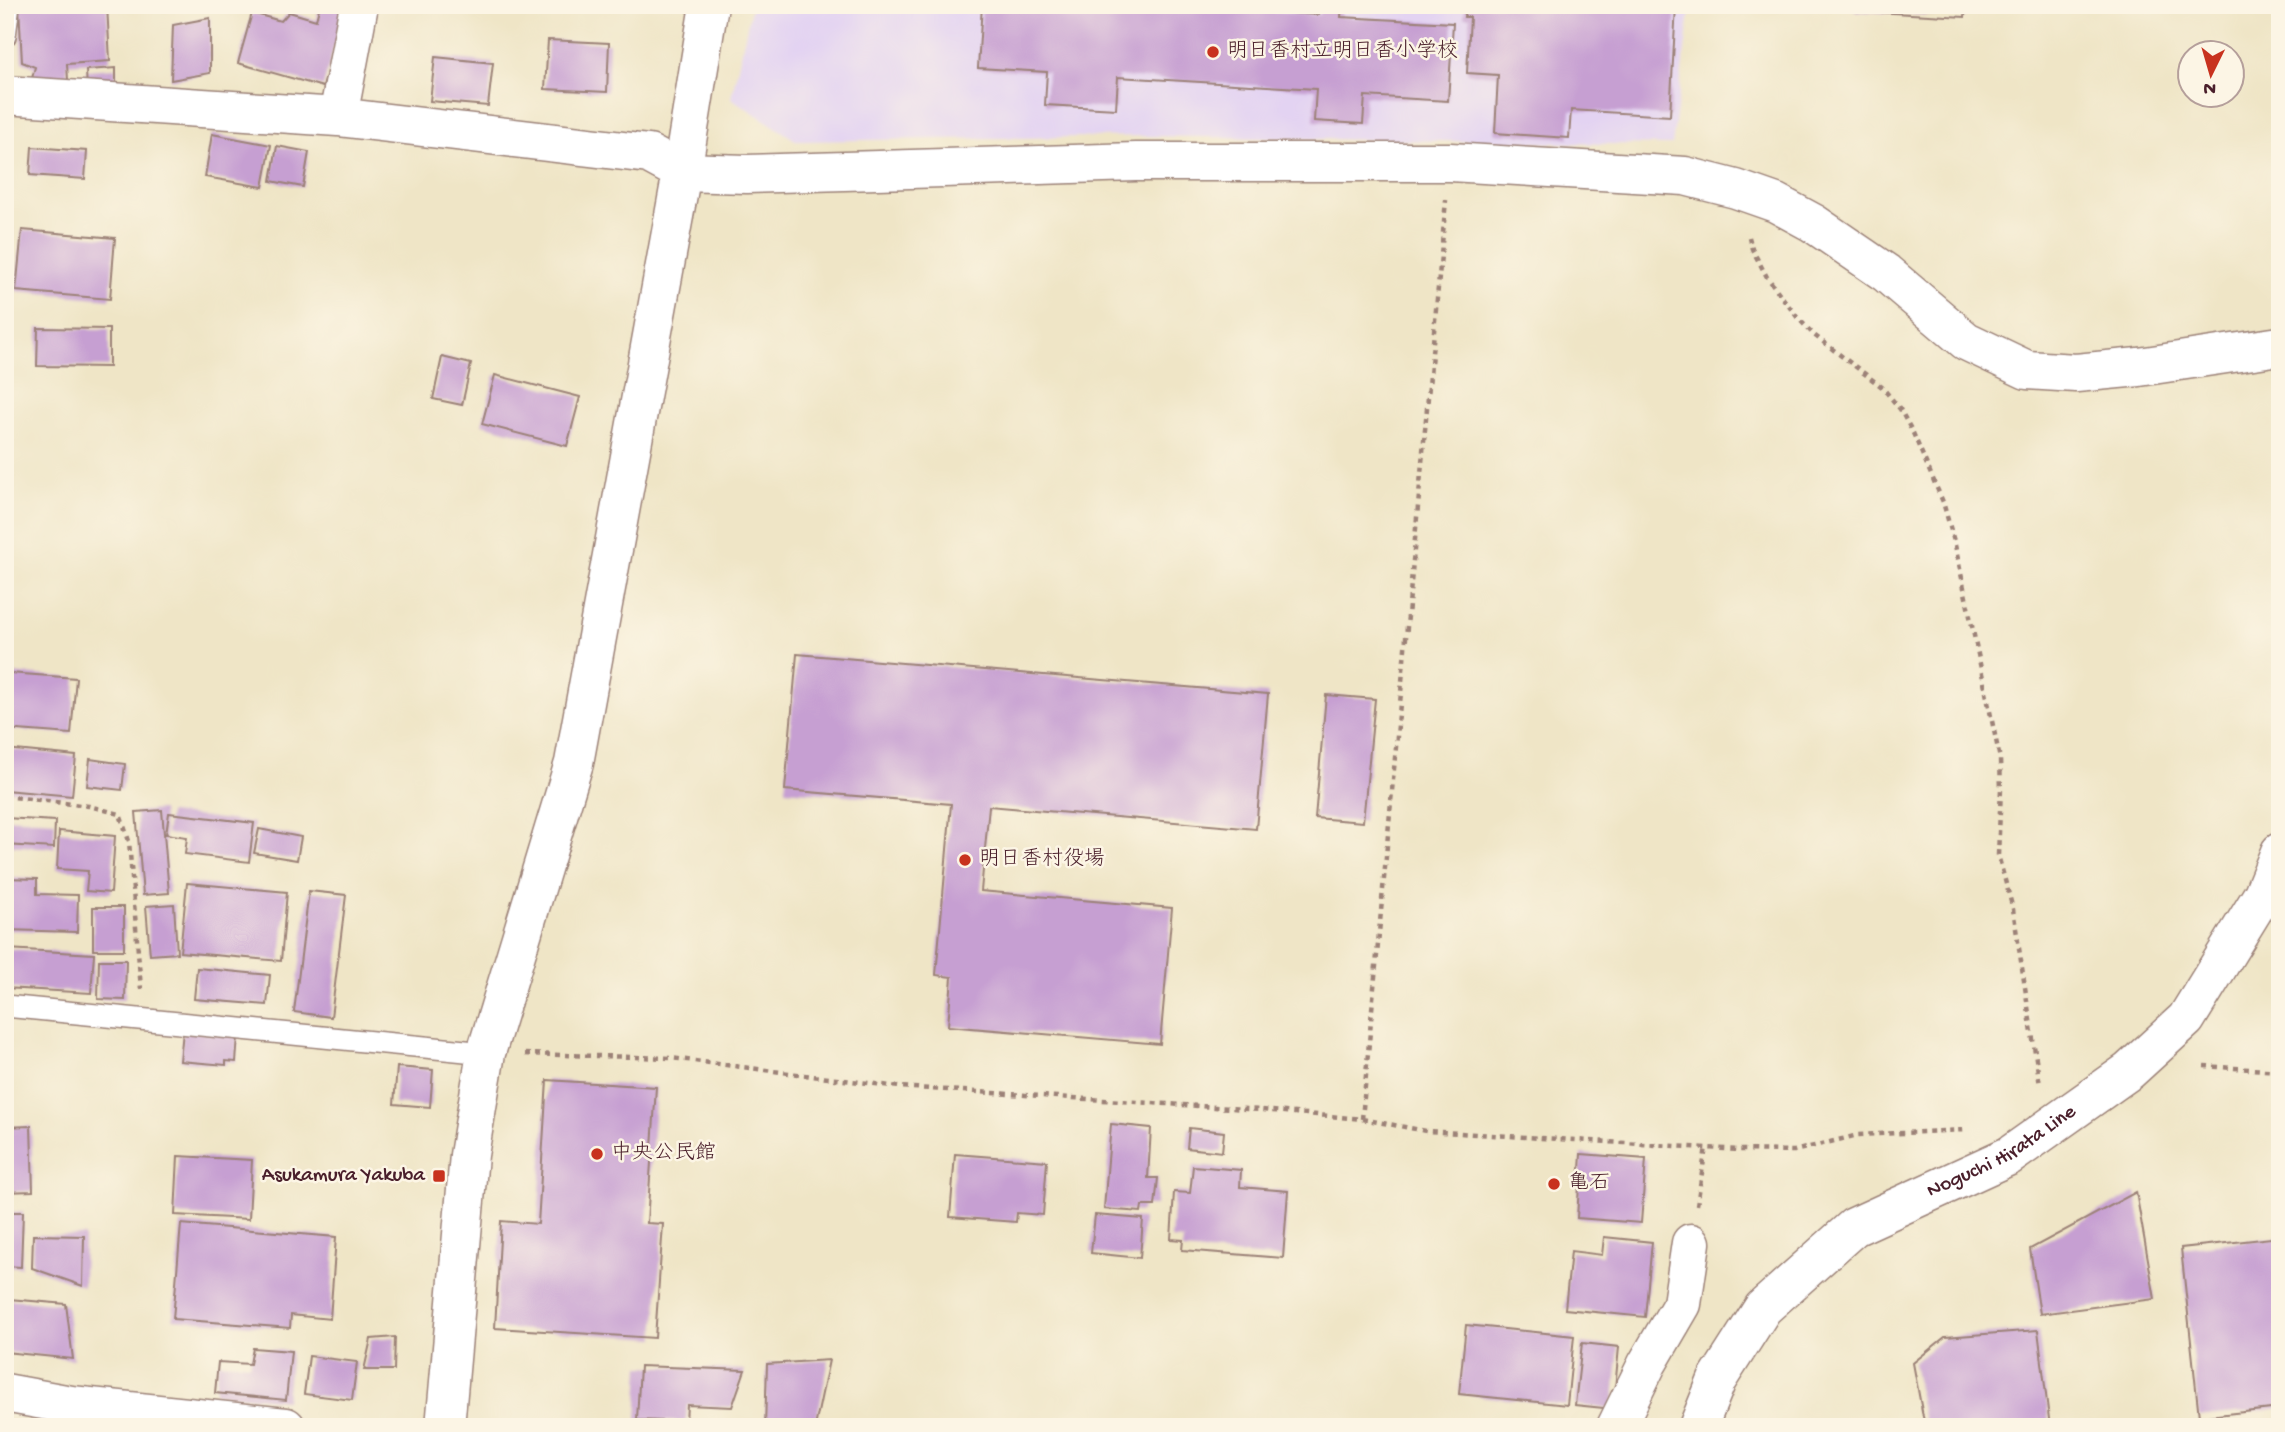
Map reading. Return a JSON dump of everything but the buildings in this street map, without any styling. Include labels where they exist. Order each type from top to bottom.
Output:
[{"type":"street","points":[[338,117],[359,5]]},
{"type":"street","points":[[445,1427],[469,1155],[486,1053],[574,763],[682,172],[709,5]]},
{"type":"street","points":[[5,94],[338,117],[649,154],[682,172],[747,174],[1136,162],[1450,162],[1685,176],[1736,188],[1776,203],[1813,223],[1886,273],[1966,341],[2027,370],[2076,373],[2139,367],[2280,346]]},
{"type":"street","name":"Noguchi Hirata Line","points":[[1698,1427],[1717,1380],[1763,1308],[1854,1227],[2009,1156],[2129,1071],[2186,1019],[2263,894],[2280,852]]},
{"type":"street","points":[[1616,1427],[1647,1364],[1682,1304],[1691,1244]]},
{"type":"street","points":[[5,1393],[71,1416],[286,1427]]},
{"type":"lane","points":[[5,36],[9,5]]},
{"type":"lane","points":[[5,1006],[486,1053]]},
{"type":"path","points":[[1362,1119],[1450,162]]},
{"type":"path","points":[[1736,188],[1752,249],[1767,276],[1814,335],[1882,387],[1900,409],[1943,502],[1955,545],[2000,759],[1998,855],[2013,909],[2042,1096]]},
{"type":"path","points":[[5,796],[89,806],[120,814],[129,841],[144,1019]]},
{"type":"path","points":[[486,1053],[671,1058],[899,1087],[1262,1110],[1362,1119],[1426,1131],[1706,1147],[1794,1151],[1858,1135],[1978,1130]]},
{"type":"path","points":[[2204,1066],[2280,1071]]},
{"type":"path","points":[[1691,1244],[1706,1147]]},
{"type":"shaded area","name":"明日香村立明日香小学校","points":[[752,5],[1691,5],[1672,145],[1148,136],[797,141],[731,98]]},
{"type":"place","name":"明日香村立明日香小学校","points":[[1213,52]]},
{"type":"place","name":"明日香村役場","points":[[965,860]]},
{"type":"place","name":"中央公民館","points":[[597,1154]]},
{"type":"place","name":"Asukamura Yakuba","points":[[439,1176]]},
{"type":"place","name":"亀石","points":[[1554,1184]]}]
